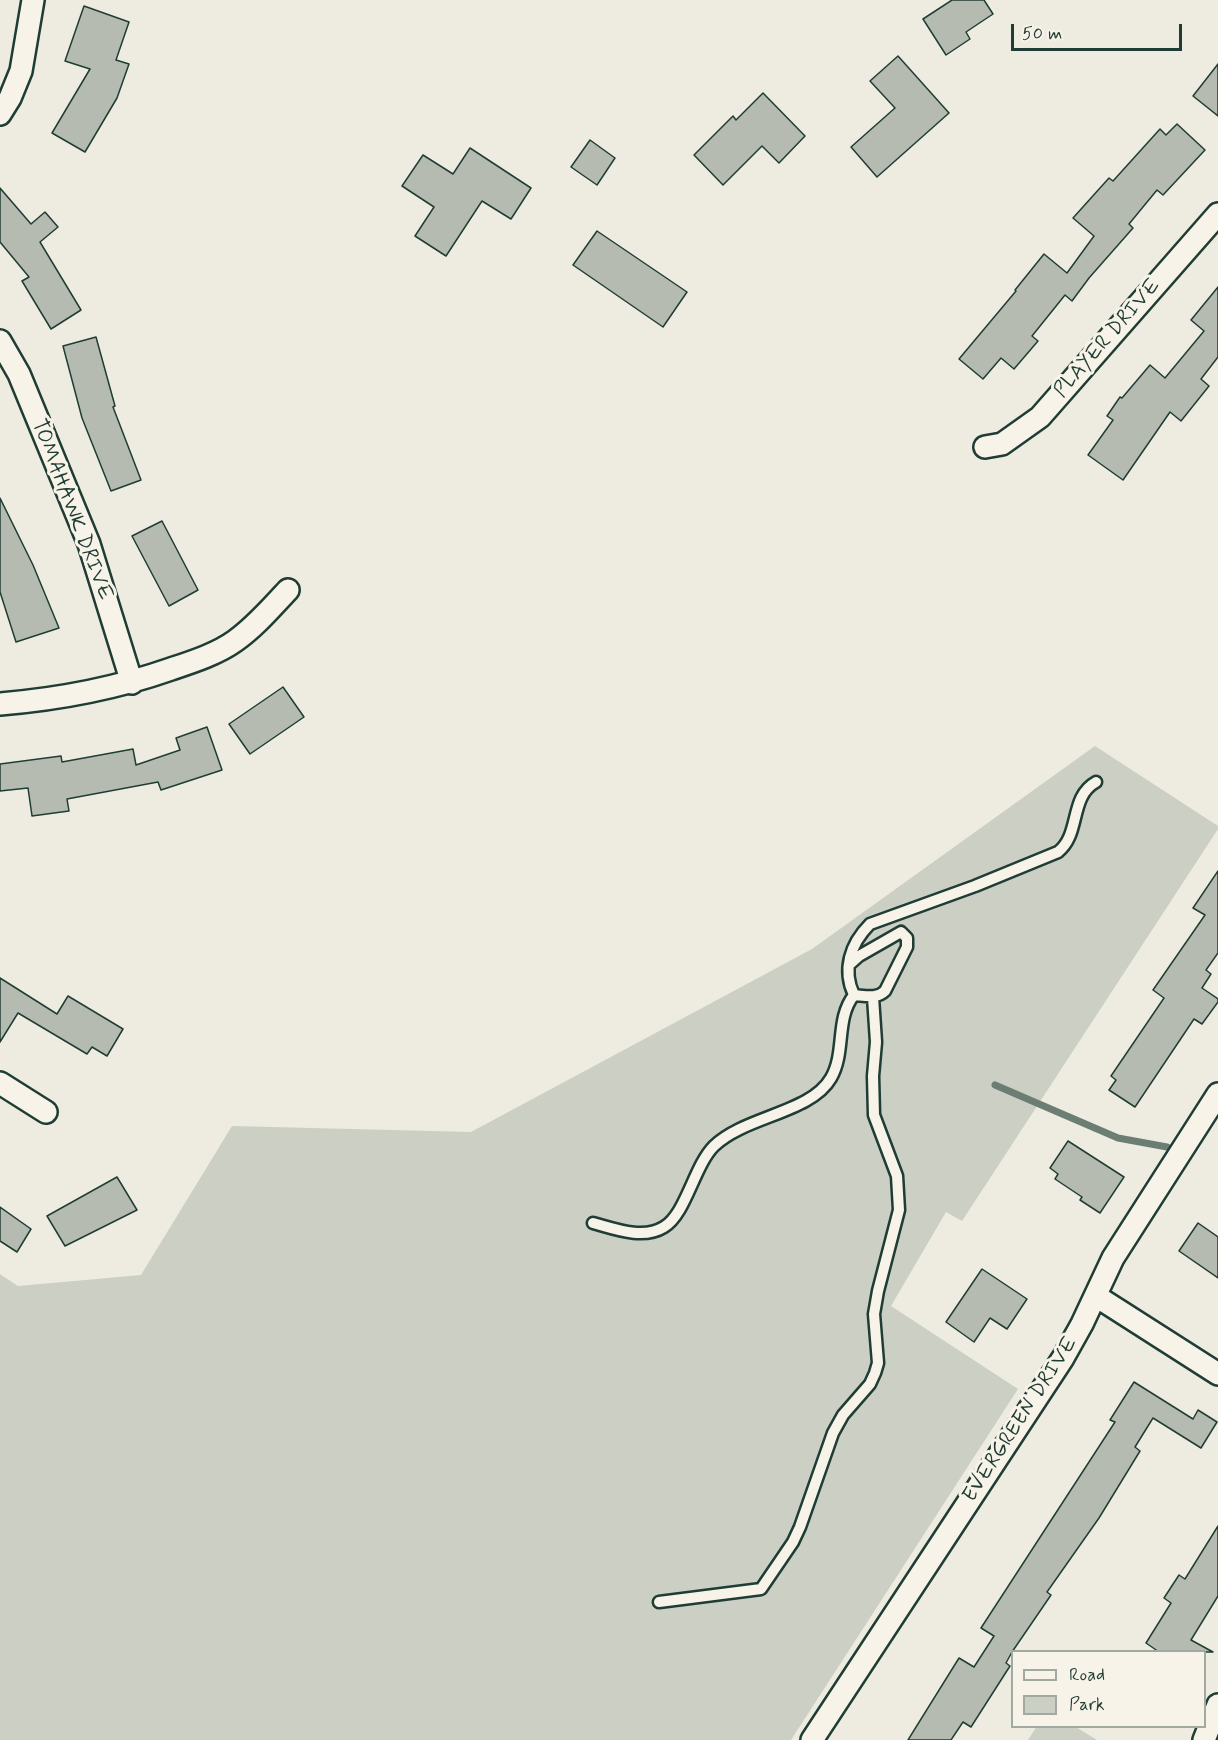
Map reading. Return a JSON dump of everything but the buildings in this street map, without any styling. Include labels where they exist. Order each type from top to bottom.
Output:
[{"type":"street","points":[[0,114],[10,98],[21,71],[33,0]]},
{"type":"street","name":"PLAYER DRIVE","points":[[985,447],[1002,444],[1040,417],[1218,214]]},
{"type":"street","name":"TOMAHAWK DRIVE","points":[[0,341],[19,374],[89,544],[132,683]]},
{"type":"street","points":[[0,704],[51,699],[132,683],[190,663],[233,643],[260,620],[288,590]]},
{"type":"street","points":[[0,1083],[46,1113]]},
{"type":"street","name":"EVERGREEN DRIVE","points":[[812,1740],[1063,1358],[1113,1258],[1218,1094]]},
{"type":"street","points":[[1096,1296],[1218,1374]]},
{"type":"street","points":[[1204,1740],[1218,1705]]},
{"type":"lane","points":[[854,995],[848,983],[847,974],[851,952],[860,933],[870,924],[975,886],[1058,852],[1068,841],[1079,800],[1084,791],[1096,782]]},
{"type":"lane","points":[[850,964],[859,956],[901,932],[907,938],[907,947],[885,991],[873,997],[854,995]]},
{"type":"lane","points":[[593,1224],[641,1233],[654,1232],[666,1226],[680,1207],[705,1157],[714,1146],[749,1125],[800,1104],[824,1088],[837,1064],[845,1011],[854,995]]},
{"type":"lane","points":[[659,1602],[761,1590],[793,1542],[800,1527],[833,1433],[843,1415],[870,1384],[875,1373],[878,1363],[874,1314],[899,1210],[897,1176],[874,1115],[873,1076],[876,1042],[873,997]]},
{"type":"green space","points":[[1095,746],[1218,826],[1218,829],[962,1221],[946,1212],[891,1306],[1018,1389],[791,1740],[0,1740],[0,1274],[18,1286],[141,1275],[232,1126],[471,1132],[812,949]]},
{"type":"green space","points":[[1036,1728],[1078,1728],[1097,1740],[1028,1740]]},
{"type":"waterway","points":[[995,1085],[1118,1138],[1167,1147]]}]
